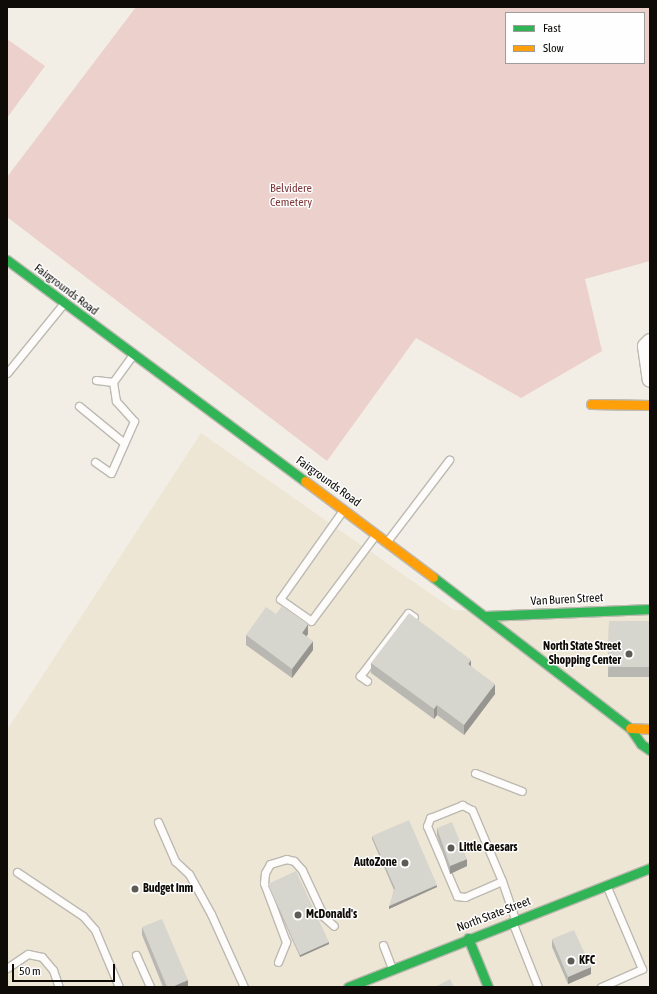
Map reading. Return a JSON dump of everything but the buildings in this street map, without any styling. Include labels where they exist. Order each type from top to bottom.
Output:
[{"type":"main road","name":"Fairgrounds Road","points":[[7,260],[63,304],[388,541],[630,728],[641,744],[650,750]]},
{"type":"main road","points":[[591,404],[650,405]]},
{"type":"main road","name":"Van Buren Street","points":[[485,616],[650,609]]},
{"type":"main road","points":[[630,728],[650,729]]},
{"type":"main road","name":"North State Street","points":[[348,987],[513,920],[650,868]]},
{"type":"main road","points":[[468,938],[488,987]]},
{"type":"street","points":[[650,341],[645,346],[650,380]]},
{"type":"lane","points":[[7,373],[63,304]]},
{"type":"lane","points":[[95,462],[111,473],[134,421],[116,401],[113,382],[133,354]]},
{"type":"lane","points":[[96,380],[113,382]]},
{"type":"lane","points":[[79,406],[124,443]]},
{"type":"lane","points":[[388,541],[449,460]]},
{"type":"lane","points":[[344,509],[280,599],[311,621],[377,533]]},
{"type":"lane","points":[[367,681],[360,676],[408,613],[414,617]]},
{"type":"lane","points":[[476,773],[522,791]]},
{"type":"lane","points":[[502,881],[465,897],[454,893],[427,826],[430,818],[457,806],[468,806],[472,810],[502,881],[513,920],[538,987]]},
{"type":"lane","points":[[158,822],[175,861],[188,874],[211,914],[244,987]]},
{"type":"lane","points":[[278,962],[286,942],[264,883],[265,873],[270,864],[286,859],[294,861],[302,870],[324,917],[334,926]]},
{"type":"lane","points":[[17,872],[83,916],[95,930],[119,987]]},
{"type":"lane","points":[[601,987],[642,969],[606,884]]},
{"type":"lane","points":[[383,945],[392,969]]},
{"type":"lane","points":[[7,968],[28,954],[42,957],[52,970],[59,987]]},
{"type":"lane","points":[[136,955],[150,987]]},
{"type":"shaded area","points":[[201,433],[454,610],[650,615],[650,968],[597,987],[7,987],[7,730]]},
{"type":"green space","name":"Belvidere Cemetery","points":[[136,7],[650,7],[650,261],[585,279],[602,351],[521,398],[416,338],[327,461],[7,217],[7,177]]},
{"type":"green space","points":[[7,39],[45,66],[7,118]]},
{"type":"traffic: fast","points":[[7,260],[305,481]]},
{"type":"traffic: fast","points":[[433,577],[630,728],[641,744],[650,750]]},
{"type":"traffic: fast","points":[[485,616],[650,609]]},
{"type":"traffic: fast","points":[[348,987],[650,868]]},
{"type":"traffic: fast","points":[[468,938],[488,987]]},
{"type":"traffic: slow","points":[[591,404],[650,405]]},
{"type":"traffic: slow","points":[[305,481],[433,577]]},
{"type":"traffic: slow","points":[[630,728],[650,729]]},
{"type":"place","name":"North State Street Shopping Center","points":[[629,654]]},
{"type":"place","name":"Little Caesars","points":[[451,848]]},
{"type":"place","name":"AutoZone","points":[[405,863]]},
{"type":"place","name":"Budget Inm","points":[[135,889]]},
{"type":"place","name":"McDonald's","points":[[298,915]]},
{"type":"place","name":"KFC","points":[[571,961]]}]
